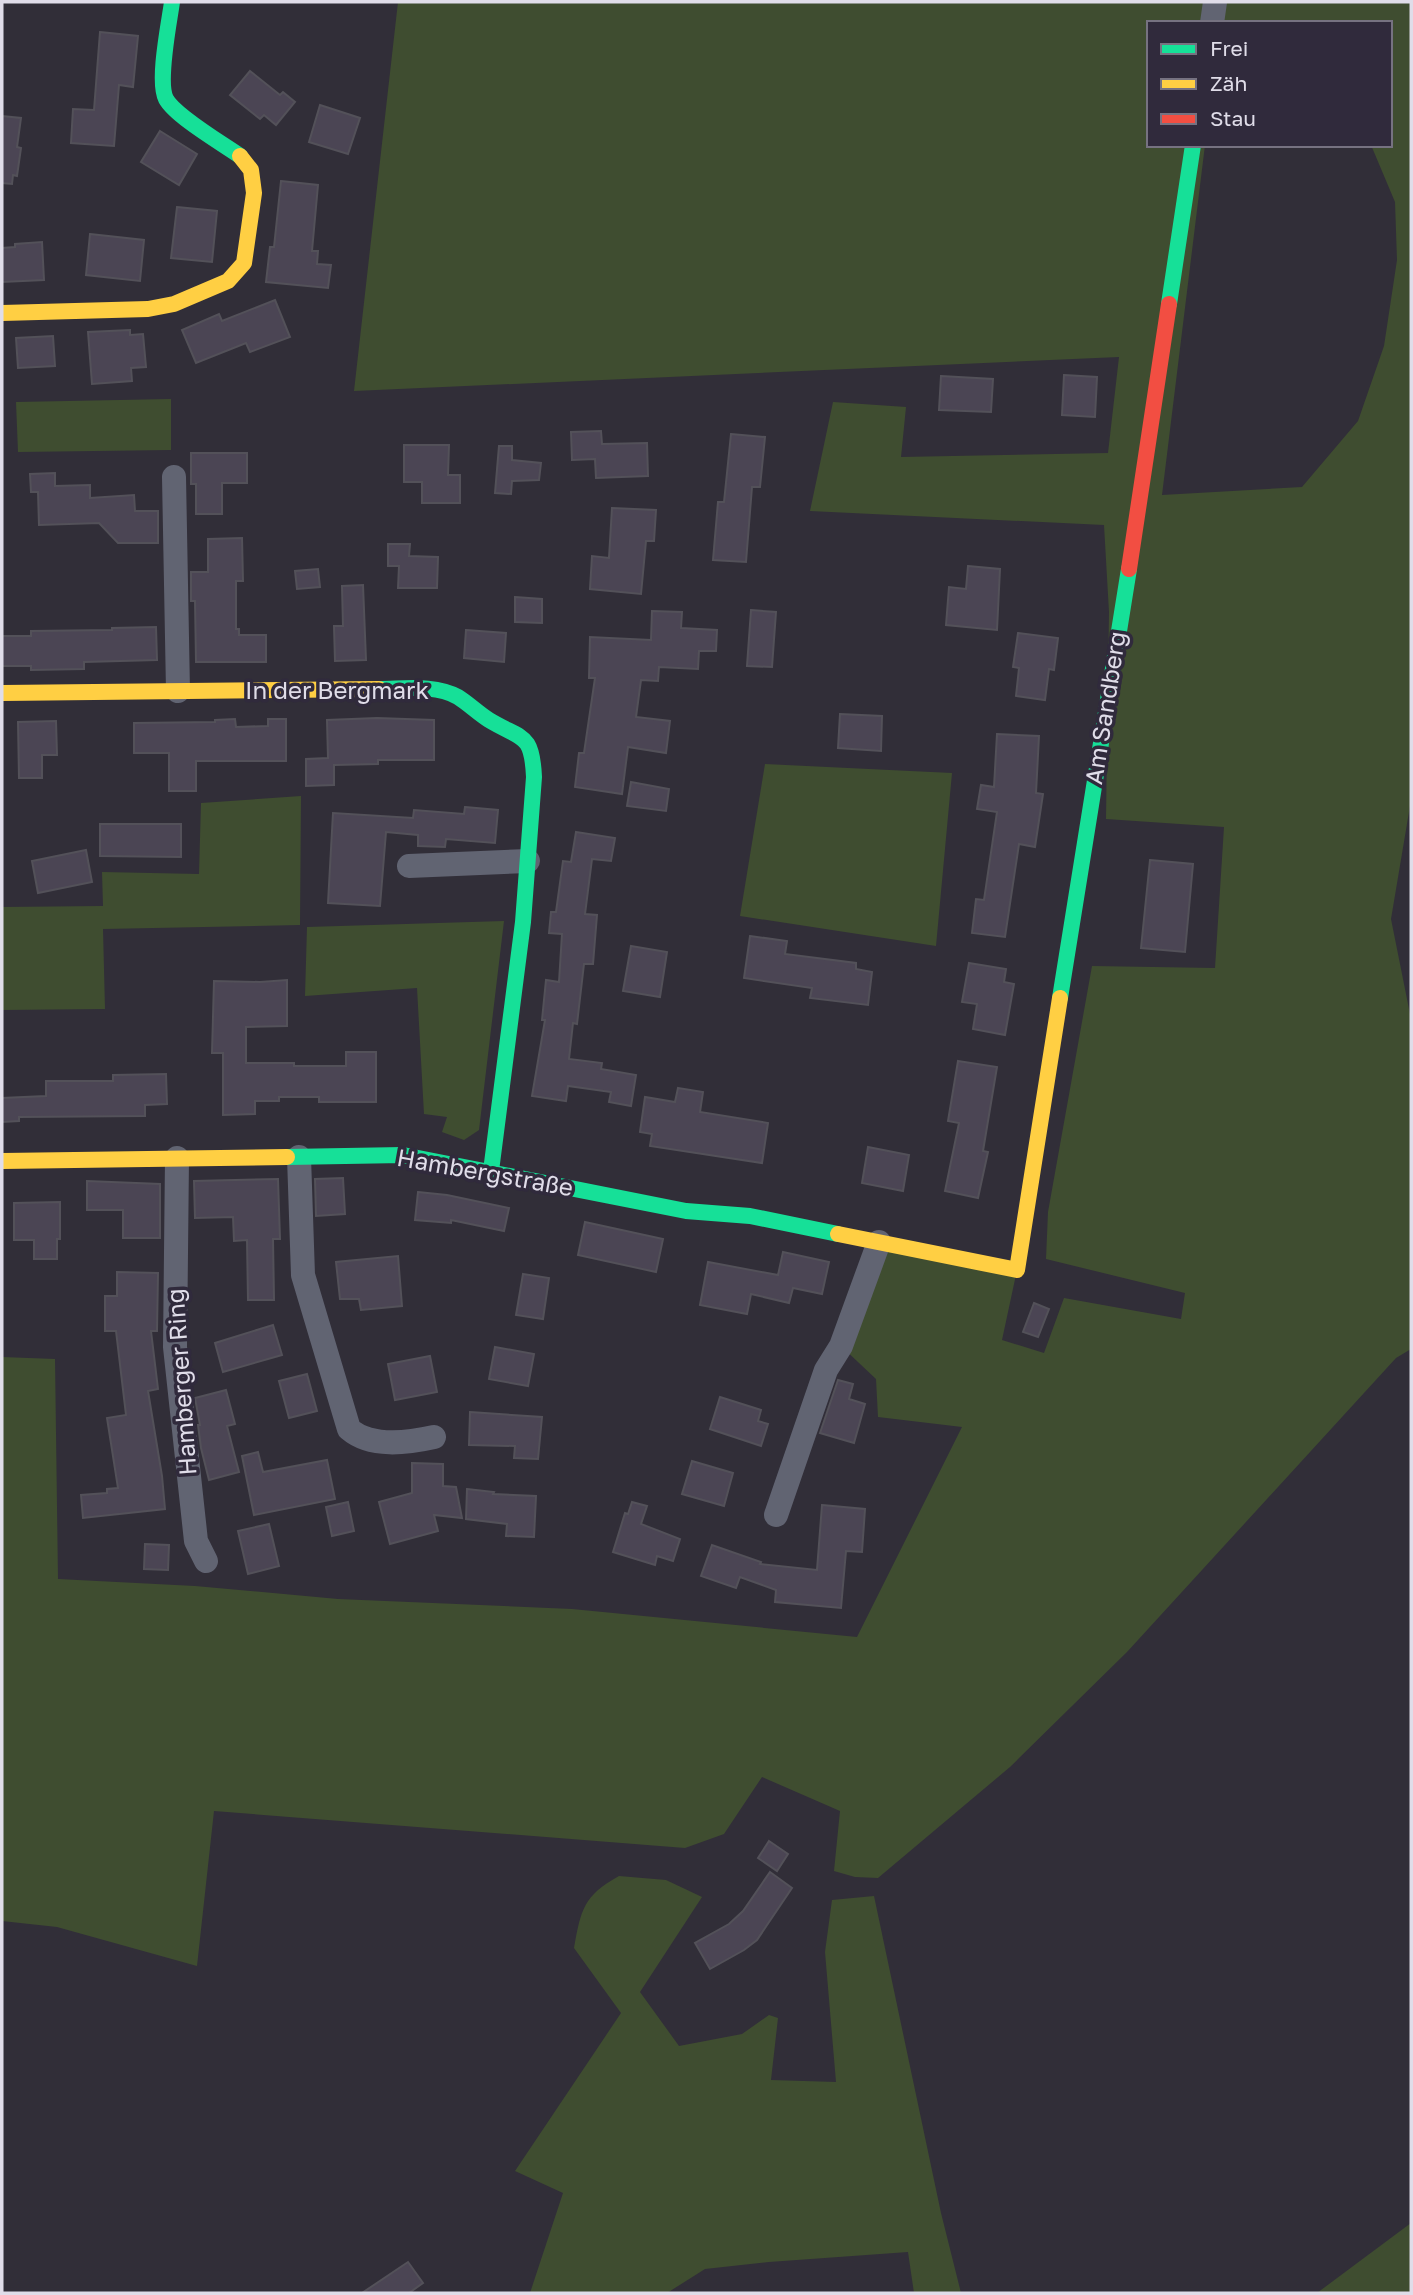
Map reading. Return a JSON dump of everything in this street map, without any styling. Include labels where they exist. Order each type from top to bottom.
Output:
[{"type":"street","points":[[2,313],[148,309],[174,304],[228,281],[244,263],[254,193],[251,170],[240,156],[175,110],[166,99],[162,83],[172,2]]},
{"type":"street","points":[[1212,21],[1215,2]]},
{"type":"street","name":"Am Sandberg","points":[[1017,1270],[1133,542],[1192,147]]},
{"type":"street","points":[[174,477],[178,691]]},
{"type":"street","name":"In der Bergmark","points":[[2,693],[432,689],[453,693],[468,702],[486,719],[521,734],[530,744],[534,777],[523,922],[491,1171]]},
{"type":"street","points":[[409,866],[528,861]]},
{"type":"street","name":"Hambergstraße","points":[[2,1161],[403,1154],[678,1210],[750,1216],[1017,1270]]},
{"type":"street","points":[[299,1157],[303,1275],[349,1429],[359,1438],[407,1443],[434,1437]]},
{"type":"street","name":"Hamberger Ring","points":[[177,1158],[175,1347],[194,1529],[196,1541],[206,1561]]},
{"type":"street","points":[[776,1515],[826,1370],[841,1346],[878,1242]]},
{"type":"green space","points":[[398,2],[1411,2],[1411,800],[1391,919],[1410,1014],[1411,1033],[1411,1349],[1396,1358],[1127,1652],[1010,1767],[878,1878],[855,1877],[834,1871],[840,1811],[762,1777],[724,1834],[685,1848],[214,1811],[197,1966],[57,1927],[2,1921],[2,1357],[55,1359],[58,1579],[195,1586],[338,1599],[572,1609],[857,1637],[962,1427],[878,1417],[876,1379],[841,1346],[879,1242],[1017,1270],[1002,1340],[1044,1353],[1064,1298],[1181,1319],[1185,1293],[1046,1259],[1048,1212],[1092,966],[1215,968],[1224,827],[1106,819],[1109,612],[1104,525],[810,511],[833,402],[906,407],[901,457],[1108,453],[1119,357],[354,391]],"holes":[[[1147,21],[1392,21],[1392,147],[1372,147],[1395,202],[1397,260],[1384,346],[1358,421],[1302,487],[1162,495],[1205,147],[1147,147]]]},
{"type":"green space","points":[[171,399],[171,450],[18,452],[16,402]]},
{"type":"green space","points":[[765,764],[952,773],[936,946],[740,916]]},
{"type":"green space","points":[[301,796],[300,925],[103,929],[105,1009],[2,1010],[2,907],[103,906],[102,872],[199,874],[201,803]]},
{"type":"green space","points":[[504,921],[479,1130],[464,1140],[442,1132],[447,1117],[424,1114],[417,988],[305,996],[307,927]]},
{"type":"green space","points":[[619,1876],[666,1880],[702,1897],[640,1992],[679,2046],[742,2034],[769,2015],[778,2018],[771,2080],[836,2082],[825,1952],[832,1900],[874,1896],[941,2213],[961,2293],[914,2293],[908,2252],[705,2269],[667,2293],[530,2293],[563,2193],[515,2171],[621,2013],[574,1948],[586,1905],[598,1890]]},
{"type":"green space","points":[[1411,2223],[1411,2293],[1317,2293]]},
{"type":"building","points":[[100,32],[138,36],[133,87],[119,85],[114,146],[71,143],[73,109],[94,110]]},
{"type":"building","points":[[250,71],[280,95],[283,92],[295,102],[276,125],[264,115],[260,119],[230,95]]},
{"type":"building","points":[[320,105],[360,118],[348,154],[309,142]]},
{"type":"building","points":[[2,116],[21,118],[17,147],[21,148],[17,176],[13,175],[12,184],[2,183]]},
{"type":"building","points":[[160,131],[197,154],[179,185],[141,162]]},
{"type":"building","points":[[281,181],[318,185],[312,251],[318,251],[317,264],[331,265],[328,288],[266,282],[270,247],[274,247]]},
{"type":"building","points":[[177,207],[217,211],[212,262],[171,258]]},
{"type":"building","points":[[90,234],[144,240],[140,281],[86,275]]},
{"type":"building","points":[[42,242],[44,280],[2,282],[2,248]]},
{"type":"building","points":[[275,300],[290,337],[250,352],[246,343],[196,363],[182,330],[219,314],[222,321]]},
{"type":"building","points":[[130,330],[130,335],[143,334],[146,367],[131,368],[132,381],[92,384],[88,332]]},
{"type":"building","points":[[53,336],[55,366],[18,368],[16,338]]},
{"type":"building","points":[[1064,375],[1097,377],[1095,417],[1062,415]]},
{"type":"building","points":[[941,376],[993,379],[991,412],[939,410]]},
{"type":"building","points":[[601,431],[602,444],[647,443],[648,476],[596,478],[595,459],[572,460],[571,432]]},
{"type":"building","points":[[731,434],[765,437],[760,487],[752,487],[746,562],[713,560],[718,502],[724,502]]},
{"type":"building","points":[[404,445],[449,445],[448,475],[460,475],[460,503],[422,503],[422,482],[404,482]]},
{"type":"building","points":[[499,446],[512,446],[512,460],[541,463],[539,480],[512,481],[511,494],[495,493]]},
{"type":"building","points":[[191,453],[247,453],[247,483],[222,483],[222,514],[196,514],[196,484],[191,484]]},
{"type":"building","points":[[55,473],[55,486],[90,485],[90,498],[134,495],[135,511],[158,511],[158,543],[118,543],[99,523],[39,525],[38,492],[31,492],[30,474]]},
{"type":"building","points":[[612,508],[656,510],[654,541],[646,541],[641,594],[590,589],[592,556],[609,558]]},
{"type":"building","points":[[242,538],[243,581],[236,581],[236,629],[239,629],[239,635],[266,635],[266,662],[196,662],[195,601],[191,601],[191,572],[208,572],[208,539]]},
{"type":"building","points":[[388,544],[410,544],[409,556],[438,557],[437,588],[398,588],[399,566],[388,566]]},
{"type":"building","points":[[968,566],[1000,569],[997,630],[946,625],[949,587],[966,589]]},
{"type":"building","points":[[318,569],[320,587],[297,589],[295,571]]},
{"type":"building","points":[[363,585],[366,660],[335,661],[334,626],[343,626],[342,586]]},
{"type":"building","points":[[515,597],[542,599],[542,623],[515,622]]},
{"type":"building","points":[[751,610],[776,612],[772,667],[747,666]]},
{"type":"building","points":[[652,611],[682,612],[681,628],[717,630],[716,651],[699,651],[698,669],[659,667],[658,681],[641,680],[636,717],[670,721],[666,753],[628,747],[622,794],[575,787],[579,753],[584,753],[595,678],[589,678],[590,637],[651,640]]},
{"type":"building","points":[[156,627],[157,660],[84,662],[84,669],[31,670],[31,666],[2,666],[2,636],[31,636],[31,631]]},
{"type":"building","points":[[466,630],[506,633],[504,662],[464,658]]},
{"type":"building","points":[[1018,633],[1058,638],[1054,670],[1049,669],[1045,700],[1016,696],[1019,668],[1013,667]]},
{"type":"building","points":[[840,714],[882,716],[881,751],[838,748]]},
{"type":"building","points":[[235,719],[236,727],[268,726],[268,719],[286,719],[286,761],[196,761],[196,791],[169,791],[169,753],[134,753],[134,723],[215,722]]},
{"type":"building","points":[[327,720],[434,720],[434,760],[378,760],[378,764],[334,765],[334,785],[306,786],[306,759],[328,758]]},
{"type":"building","points":[[56,721],[57,755],[42,755],[42,778],[19,778],[18,722]]},
{"type":"building","points":[[997,734],[1039,736],[1036,793],[1043,794],[1035,847],[1019,844],[1005,937],[972,933],[976,899],[984,900],[997,812],[977,809],[981,785],[994,787]]},
{"type":"building","points":[[631,782],[669,789],[666,811],[627,806]]},
{"type":"building","points":[[465,807],[498,810],[495,843],[446,839],[445,847],[418,846],[418,835],[386,832],[380,906],[328,903],[333,813],[413,818],[414,810],[464,814]]},
{"type":"building","points":[[100,824],[181,824],[181,857],[100,856]]},
{"type":"building","points":[[576,832],[615,838],[611,861],[592,859],[585,914],[597,915],[593,964],[584,964],[577,1024],[573,1023],[569,1059],[602,1063],[601,1069],[636,1075],[631,1106],[609,1102],[611,1092],[568,1086],[566,1101],[532,1096],[545,1020],[542,1020],[546,980],[559,982],[562,934],[549,933],[551,912],[556,912],[563,861],[571,862]]},
{"type":"building","points":[[86,850],[92,882],[38,893],[32,861]]},
{"type":"building","points":[[1150,860],[1193,864],[1185,952],[1141,948]]},
{"type":"building","points":[[750,936],[787,941],[785,954],[856,963],[856,969],[872,972],[868,1005],[810,998],[812,988],[744,978]]},
{"type":"building","points":[[631,946],[667,952],[660,997],[623,991]]},
{"type":"building","points":[[969,963],[1006,969],[1004,982],[1014,984],[1005,1035],[973,1029],[977,1004],[962,1002]]},
{"type":"building","points":[[287,980],[287,1026],[246,1027],[246,1063],[346,1066],[346,1052],[376,1052],[376,1102],[319,1102],[319,1097],[279,1097],[279,1101],[255,1101],[255,1114],[223,1115],[223,1053],[212,1053],[214,981]]},
{"type":"building","points":[[958,1061],[997,1067],[983,1151],[988,1152],[978,1198],[945,1191],[959,1123],[948,1121]]},
{"type":"building","points":[[166,1074],[167,1104],[145,1105],[145,1116],[19,1117],[19,1121],[2,1122],[2,1098],[46,1096],[46,1081],[113,1081],[113,1075]]},
{"type":"building","points":[[678,1088],[703,1092],[700,1112],[768,1123],[762,1163],[650,1146],[652,1134],[640,1132],[645,1097],[675,1102]]},
{"type":"building","points":[[868,1147],[909,1155],[903,1191],[862,1183]]},
{"type":"building","points":[[343,1178],[345,1214],[316,1216],[315,1179]]},
{"type":"building","points":[[278,1179],[280,1239],[273,1239],[274,1300],[248,1300],[247,1240],[234,1241],[233,1217],[195,1218],[194,1181]]},
{"type":"building","points":[[87,1181],[160,1184],[160,1238],[123,1238],[123,1210],[87,1210]]},
{"type":"building","points":[[418,1192],[509,1208],[504,1231],[451,1220],[451,1223],[415,1220]]},
{"type":"building","points":[[60,1202],[57,1259],[34,1259],[34,1240],[14,1240],[14,1203]]},
{"type":"building","points":[[585,1222],[663,1239],[656,1272],[578,1255]]},
{"type":"building","points":[[783,1252],[829,1262],[822,1294],[793,1288],[789,1303],[751,1294],[747,1314],[700,1305],[708,1262],[778,1275]]},
{"type":"building","points":[[398,1256],[402,1306],[361,1310],[359,1299],[340,1299],[336,1262]]},
{"type":"building","points":[[117,1272],[158,1273],[157,1331],[151,1331],[158,1389],[148,1391],[165,1509],[83,1518],[81,1495],[107,1493],[107,1489],[118,1488],[107,1418],[126,1415],[116,1331],[105,1331],[105,1296],[117,1296]]},
{"type":"building","points":[[523,1274],[549,1278],[543,1319],[516,1315]]},
{"type":"building","points":[[1034,1303],[1049,1309],[1038,1337],[1023,1332]]},
{"type":"building","points":[[273,1325],[282,1355],[223,1372],[215,1343]]},
{"type":"building","points":[[495,1347],[534,1354],[528,1386],[489,1379]]},
{"type":"building","points":[[430,1356],[437,1392],[395,1400],[388,1364]]},
{"type":"building","points":[[307,1374],[317,1411],[289,1418],[279,1381]]},
{"type":"building","points":[[838,1380],[853,1384],[849,1399],[865,1404],[854,1443],[820,1433]]},
{"type":"building","points":[[226,1390],[235,1424],[227,1426],[239,1472],[209,1480],[201,1448],[195,1398]]},
{"type":"building","points":[[720,1397],[761,1410],[758,1421],[768,1424],[761,1446],[710,1429]]},
{"type":"building","points":[[470,1412],[542,1417],[538,1459],[514,1458],[515,1446],[469,1445]]},
{"type":"building","points":[[258,1452],[263,1472],[327,1460],[335,1499],[254,1515],[242,1456]]},
{"type":"building","points":[[692,1461],[733,1473],[724,1506],[682,1494]]},
{"type":"building","points":[[412,1463],[443,1464],[443,1486],[456,1487],[462,1518],[434,1515],[438,1531],[390,1544],[379,1502],[412,1493]]},
{"type":"building","points":[[467,1489],[494,1492],[493,1494],[536,1496],[534,1537],[506,1536],[507,1524],[466,1519]]},
{"type":"building","points":[[348,1502],[354,1531],[332,1536],[326,1507]]},
{"type":"building","points":[[632,1502],[647,1506],[641,1524],[680,1539],[673,1561],[657,1556],[655,1565],[613,1552],[625,1513],[628,1514]]},
{"type":"building","points":[[822,1505],[865,1509],[862,1552],[846,1551],[841,1608],[775,1602],[776,1590],[740,1577],[736,1588],[701,1576],[712,1545],[761,1562],[760,1564],[817,1570]]},
{"type":"building","points":[[269,1524],[279,1566],[248,1574],[238,1531]]},
{"type":"building","points":[[145,1544],[169,1545],[168,1570],[144,1569]]},
{"type":"building","points":[[769,1841],[788,1854],[777,1871],[758,1858]]},
{"type":"building","points":[[770,1872],[792,1888],[757,1940],[710,1969],[695,1943],[729,1924],[743,1911]]},
{"type":"building","points":[[408,2262],[423,2283],[409,2293],[362,2293]]},
{"type":"traffic: fast","points":[[172,2],[163,67],[166,99],[189,121],[240,156]]},
{"type":"traffic: fast","points":[[1169,304],[1193,147]]},
{"type":"traffic: fast","points":[[1060,998],[1129,569]]},
{"type":"traffic: fast","points":[[379,689],[419,688],[449,693],[523,739],[531,752],[534,777],[523,922],[491,1171]]},
{"type":"traffic: fast","points":[[287,1157],[403,1155],[686,1211],[750,1216],[838,1234]]},
{"type":"traffic: slow","points":[[2,313],[148,309],[174,304],[228,281],[244,263],[254,193],[251,170],[240,156]]},
{"type":"traffic: slow","points":[[2,693],[379,689]]},
{"type":"traffic: slow","points":[[838,1234],[1017,1270],[1060,998]]},
{"type":"traffic: slow","points":[[2,1161],[287,1157]]},
{"type":"traffic: jam","points":[[1129,569],[1169,304]]}]
